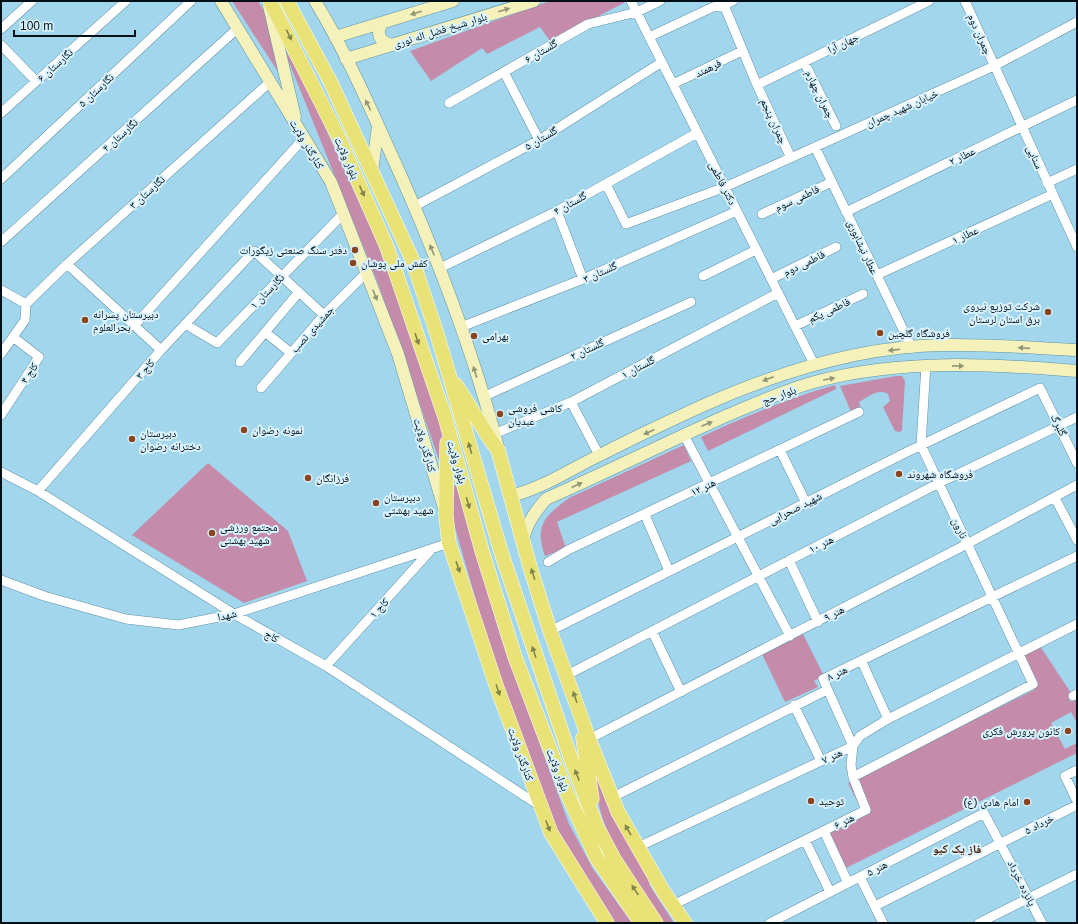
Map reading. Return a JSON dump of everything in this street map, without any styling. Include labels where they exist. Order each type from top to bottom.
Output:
[{"type":"main road","name":"کنارگذر ولایت","points":[[221,1],[331,182],[398,354],[446,516],[449,543],[496,686],[540,806],[551,833],[607,923]]},
{"type":"main road","points":[[269,1],[297,127]]},
{"type":"main road","name":"بلوار ولایت","points":[[269,1],[338,136],[387,247],[410,319],[445,417],[516,658],[561,778],[596,856],[641,923]]},
{"type":"main road","name":"بلوار ولایت","points":[[287,1],[330,81],[412,259],[450,376],[504,563],[571,759],[597,827],[614,859],[656,923]]},
{"type":"main road","points":[[312,1],[324,15]]},
{"type":"main road","points":[[315,1],[324,15],[378,124],[415,206],[440,268],[461,327],[483,397],[522,540],[550,631],[589,739],[618,812],[672,905],[685,923]]},
{"type":"main road","points":[[335,37],[453,1]]},
{"type":"main road","name":"بلوار شیخ فضل اله نوری","points":[[346,59],[534,1]]},
{"type":"main road","points":[[382,23],[379,30],[379,37],[384,43],[391,45]]},
{"type":"main road","points":[[372,172],[378,124]]},
{"type":"main road","points":[[387,247],[403,276],[412,275],[412,259]]},
{"type":"main road","points":[[410,319],[411,304],[418,300],[422,304],[437,334]]},
{"type":"main road","name":"بلوار حج","points":[[511,496],[529,492],[599,455],[704,406],[772,378],[814,364],[876,352],[943,345],[1077,350]]},
{"type":"main road","points":[[1044,348],[1048,353],[1049,359],[1044,368]]},
{"type":"main road","points":[[1077,354],[1075,359],[1077,369]]},
{"type":"main road","name":"بلوار حج","points":[[522,540],[526,527],[532,516],[546,499],[765,399],[818,381],[879,370],[926,365],[1077,369]]},
{"type":"main road","points":[[450,376],[473,410],[487,436],[498,450]]},
{"type":"main road","points":[[446,516],[448,430]]},
{"type":"main road","points":[[547,483],[545,492],[552,496]]},
{"type":"main road","points":[[583,722],[582,736],[597,827]]},
{"type":"street","points":[[3,23],[32,1]]},
{"type":"street","name":"نگارستان ۶","points":[[1,113],[126,1]]},
{"type":"street","name":"نگارستان ۵","points":[[1,178],[191,1]]},
{"type":"street","name":"دکتر فاطمی","points":[[631,1],[814,364]]},
{"type":"street","name":"گلستان ۶","points":[[449,102],[588,24],[637,12],[660,1]]},
{"type":"street","points":[[649,37],[713,7],[724,5],[733,1]]},
{"type":"street","name":"جهان آرا","points":[[757,85],[929,1]]},
{"type":"street","name":"چمران دوم","points":[[965,1],[994,66]]},
{"type":"street","name":"چمران پنجم","points":[[724,5],[742,51],[791,158]]},
{"type":"street","name":"خیابان شهید چمران","points":[[606,184],[626,224],[725,187],[791,158],[994,66],[1077,22]]},
{"type":"street","name":"نگارستان ۴","points":[[1,242],[238,28]]},
{"type":"street","points":[[1,45],[36,82]]},
{"type":"street","name":"فرهمند","points":[[673,84],[742,51]]},
{"type":"street","name":"گلستان ۵","points":[[415,206],[539,140],[662,62]]},
{"type":"street","name":"چمران چهارم","points":[[804,62],[836,126]]},
{"type":"street","name":"سنایی","points":[[994,66],[1047,183],[1073,227],[1077,247]]},
{"type":"street","points":[[504,72],[539,140]]},
{"type":"street","name":"نگارستان ۳","points":[[26,304],[67,264],[270,82]]},
{"type":"street","name":"عطار ۲","points":[[846,212],[1077,100]]},
{"type":"street","name":"گلستان ۴","points":[[440,268],[557,211],[697,132]]},
{"type":"street","points":[[134,326],[304,138]]},
{"type":"street","name":"عطار نیشابوری","points":[[815,147],[912,348]]},
{"type":"street","points":[[1047,183],[1077,169]]},
{"type":"street","name":"فاطمی سوم","points":[[762,214],[832,182]]},
{"type":"street","name":"عطار ۱","points":[[876,275],[1053,194]]},
{"type":"street","points":[[557,211],[583,279]]},
{"type":"street","name":"گلستان ۳","points":[[461,327],[583,279],[737,211]]},
{"type":"street","name":"نگارستان ۱","points":[[185,324],[217,343],[343,214]]},
{"type":"street","name":"فاطمی دوم","points":[[771,279],[836,247]]},
{"type":"street","points":[[703,276],[756,250]]},
{"type":"street","name":"کاج ۳","points":[[38,491],[185,324],[254,251],[282,276]]},
{"type":"street","points":[[67,264],[162,350]]},
{"type":"street","name":"جمشیدی نصب","points":[[261,388],[324,315],[366,273]]},
{"type":"street","points":[[282,276],[324,315]]},
{"type":"street","points":[[1,290],[26,304],[25,320],[1,354]]},
{"type":"street","points":[[240,362],[300,292]]},
{"type":"street","name":"گلستان ۱","points":[[494,434],[571,402],[778,293]]},
{"type":"street","name":"فاطمی یکم","points":[[795,326],[863,294]]},
{"type":"street","name":"گلستان ۲","points":[[483,397],[691,302]]},
{"type":"street","points":[[265,332],[291,353]]},
{"type":"street","name":"کاج ۴","points":[[1,415],[39,357],[14,337]]},
{"type":"street","points":[[920,445],[926,365]]},
{"type":"street","name":"شهید صحرایی","points":[[550,631],[920,445],[1040,388]]},
{"type":"street","name":"گلبرگ","points":[[1040,388],[1077,463]]},
{"type":"street","points":[[571,402],[599,455]]},
{"type":"street","name":"هنر ۱۲","points":[[548,562],[568,550],[645,515],[859,412]]},
{"type":"street","name":"هنر ۱۰","points":[[567,675],[939,484],[1077,417]]},
{"type":"street","points":[[684,435],[790,636]]},
{"type":"street","name":"نارون","points":[[853,777],[1033,684],[920,445]]},
{"type":"street","points":[[780,450],[806,503]]},
{"type":"street","name":"کاج","points":[[1,472],[38,491],[234,614],[326,666],[540,806]]},
{"type":"street","name":"هنر ۹","points":[[589,739],[818,622],[1055,498],[1077,485]]},
{"type":"street","points":[[1055,498],[1077,540]]},
{"type":"street","points":[[645,515],[669,571]]},
{"type":"street","name":"شهدا","points":[[1,580],[44,596],[126,619],[178,625],[234,614],[449,543]]},
{"type":"street","name":"کاج ۱","points":[[326,666],[431,549]]},
{"type":"street","name":"هنر ۸","points":[[612,797],[794,705],[827,690],[822,679],[862,662],[1077,556]]},
{"type":"street","points":[[789,560],[818,622]]},
{"type":"street","name":"هنر ۷","points":[[638,847],[853,746],[860,736],[888,719],[1077,624]]},
{"type":"street","points":[[652,631],[681,692]]},
{"type":"street","points":[[862,662],[888,719]]},
{"type":"street","points":[[827,690],[853,746],[851,765],[853,777]]},
{"type":"street","points":[[794,705],[821,761]]},
{"type":"street","points":[[1077,770],[1065,776],[1077,802]]},
{"type":"street","name":"هنر ۶","points":[[672,905],[866,810],[853,777]]},
{"type":"street","name":"خرداد ۵","points":[[875,906],[1077,805]]},
{"type":"street","name":"پانزده خرداد","points":[[984,813],[1042,923]]},
{"type":"street","name":"هنر ۵","points":[[770,923],[984,813]]},
{"type":"street","points":[[824,831],[848,883]]},
{"type":"street","points":[[805,840],[830,892]]},
{"type":"street","points":[[979,923],[1077,874]]},
{"type":"street","points":[[860,876],[883,923]]},
{"type":"shaded area","points":[[232,1],[258,1],[265,13],[286,84]]},
{"type":"shaded area","points":[[550,1],[623,1],[624,3],[550,41],[540,27],[487,54],[482,48],[431,81],[410,51]]},
{"type":"shaded area","points":[[280,40],[309,92],[375,237],[415,344],[442,427],[447,483],[378,283]]},
{"type":"shaded area","points":[[902,376],[905,381],[902,430],[900,432],[895,431],[883,407],[890,401],[888,394],[884,392],[869,396],[859,402],[861,409],[851,412],[840,386]]},
{"type":"shaded area","points":[[835,385],[836,389],[708,451],[701,437],[750,415]]},
{"type":"shaded area","points":[[684,445],[691,461],[557,522],[566,548],[545,556],[542,545],[541,529],[548,516],[561,504],[569,498]]},
{"type":"shaded area","name":"مجتمع ورزشی شهید بهشتی","points":[[208,463],[288,531],[307,581],[244,603],[132,535]]},
{"type":"shaded area","points":[[456,478],[501,638],[569,824],[593,869],[632,923],[613,923],[558,837],[539,789],[487,639],[450,510]]},
{"type":"shaded area","points":[[800,628],[824,676],[814,681],[818,687],[785,702],[762,654]]},
{"type":"shaded area","points":[[1040,646],[1073,696],[1069,702],[1077,699],[1077,723],[1071,712],[1051,723],[1065,749],[1077,743],[1077,753],[844,869],[825,832],[863,813],[848,783],[1034,690],[1038,685],[1023,654]]},
{"type":"shaded area","points":[[595,764],[645,867],[650,886],[674,923],[661,923],[610,838],[602,817],[590,768]]},
{"type":"place","name":"دفتر سنگ صنعتی زیگورات","points":[[355,250]]},
{"type":"place","name":"کفش ملی پوشان","points":[[353,263]]},
{"type":"place","name":"شرکت توزیع نیروی برق استان لرستان","points":[[1048,312]]},
{"type":"place","name":"دبیرستان پسرانه بحرالعلوم","points":[[85,320]]},
{"type":"place","name":"فروشگاه گلچین","points":[[880,333]]},
{"type":"place","name":"بهرامی","points":[[474,336]]},
{"type":"place","name":"کاشی فروشی عبدیان","points":[[500,414]]},
{"type":"place","name":"نمونه رضوان","points":[[244,430]]},
{"type":"place","name":"دبیرستان دخترانه رضوان","points":[[132,439]]},
{"type":"place","name":"فروشگاه شهروند","points":[[899,474]]},
{"type":"place","name":"فرزانگان","points":[[308,478]]},
{"type":"place","name":"دبیرستان شهید بهشتی","points":[[376,503]]},
{"type":"place","name":"مجتمع ورزشی شهید بهشتی","points":[[212,533]]},
{"type":"place","name":"کانون پرورش فکری","points":[[1068,731]]},
{"type":"place","name":"توحید","points":[[811,801]]},
{"type":"place","name":"امام هادی (ع)","points":[[1027,802]]},
{"type":"district","name":"فاز یک کیو","points":[[957,849]]}]
